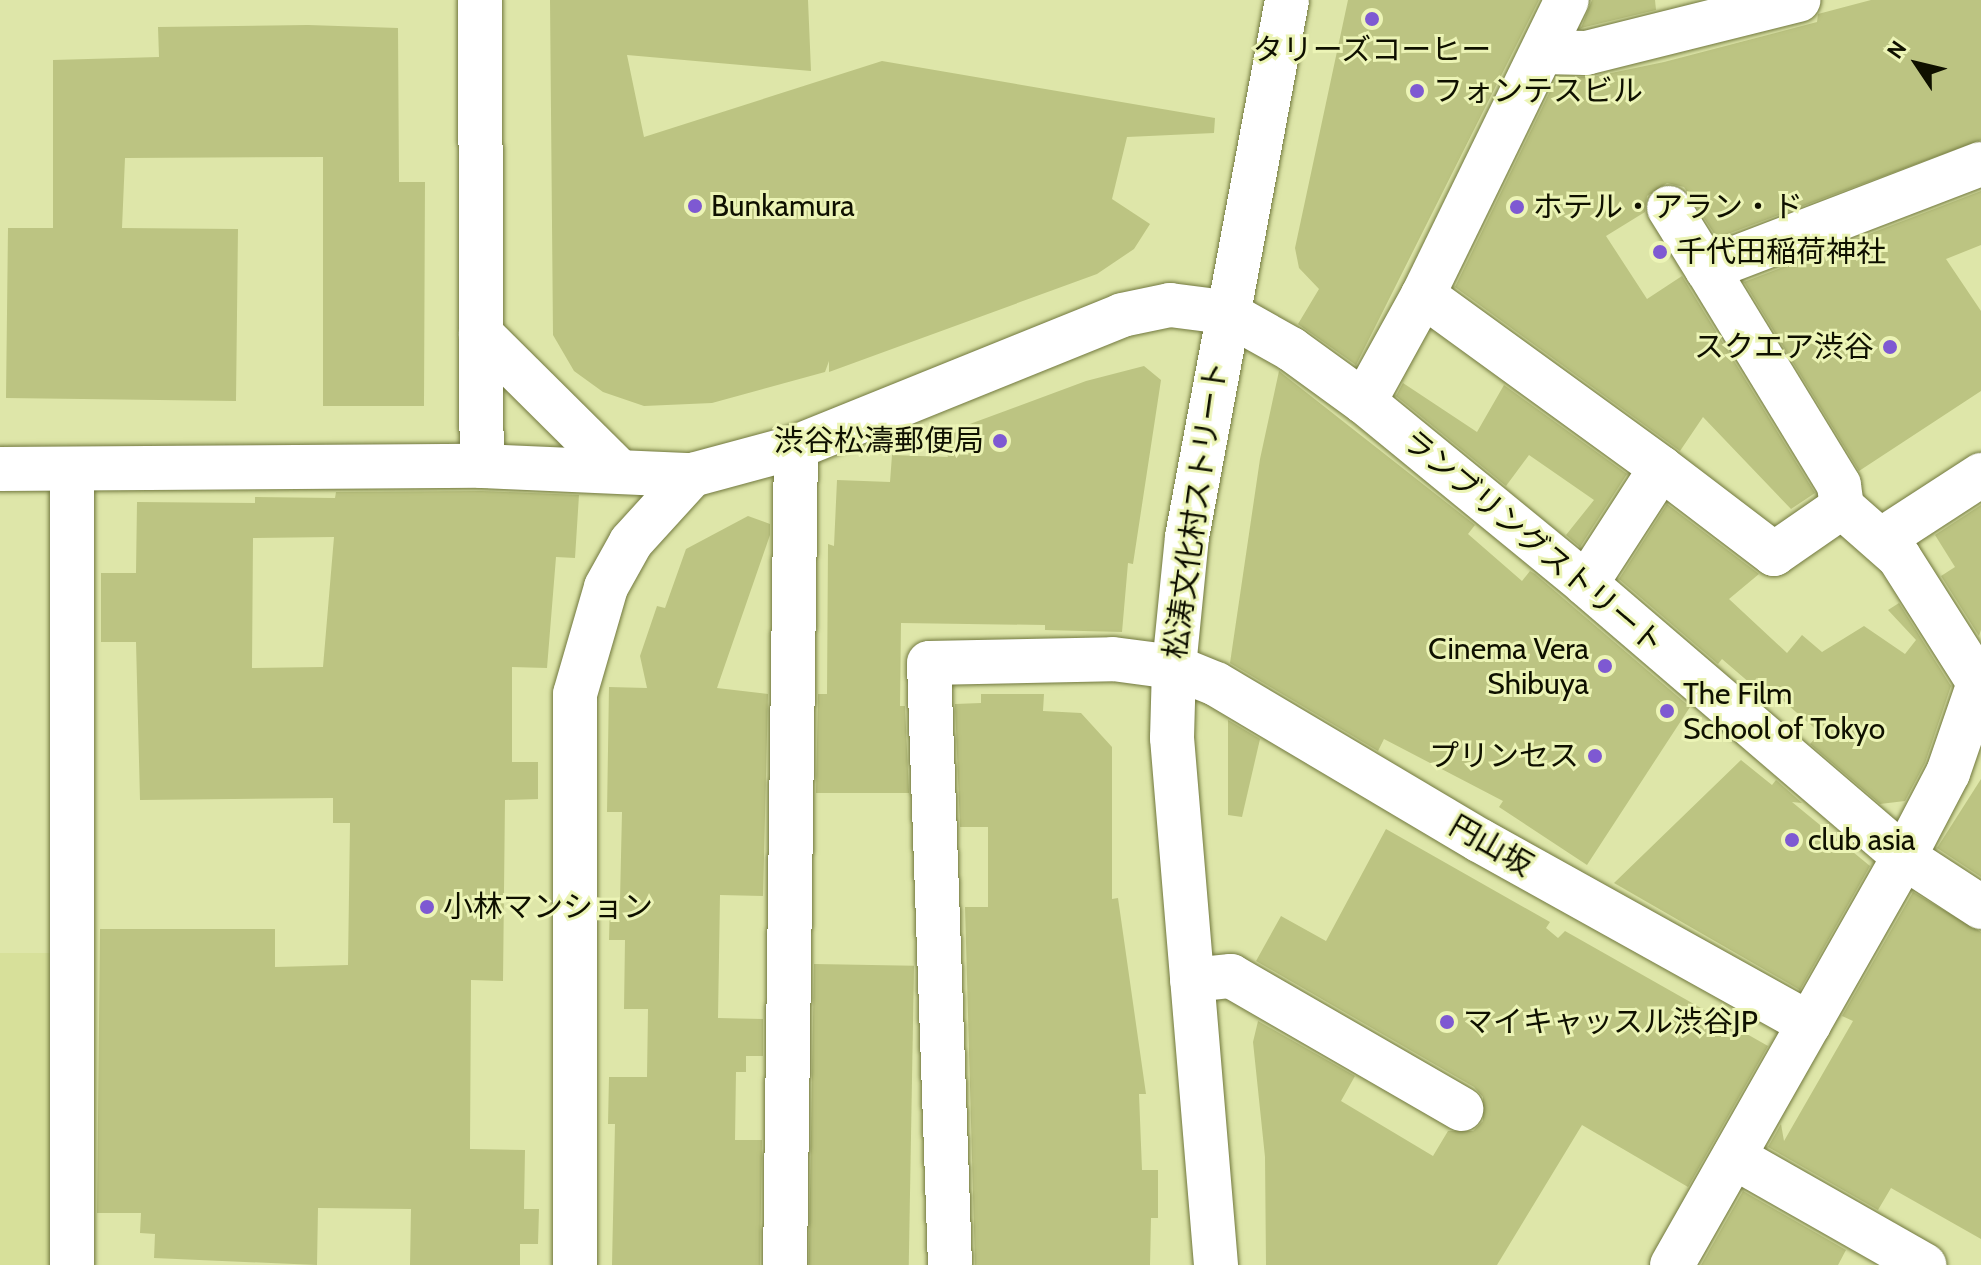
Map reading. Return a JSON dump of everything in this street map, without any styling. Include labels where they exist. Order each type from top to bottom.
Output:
[{"type":"street","points":[[480,0],[482,466]]},
{"type":"street","name":"松涛文化村ストリート","points":[[1216,1265],[1172,738],[1174,667],[1187,537],[1225,312],[1287,0]]},
{"type":"street","points":[[1364,402],[1423,295],[1567,0]]},
{"type":"street","points":[[1543,52],[1586,53],[1798,0]]},
{"type":"street","points":[[1707,269],[1981,164]]},
{"type":"street","points":[[1669,208],[1839,485],[1842,507],[1884,538],[1979,683],[1975,721],[1904,857],[1672,1265]]},
{"type":"street","points":[[1423,295],[1774,554],[1842,507]]},
{"type":"street","points":[[0,469],[482,466],[692,475],[796,447],[1122,315],[1170,305],[1225,312]]},
{"type":"street","name":"ランブリングストリート","points":[[1225,312],[1291,349],[1364,402],[1586,584],[1904,857],[1981,907]]},
{"type":"street","points":[[481,334],[619,471]]},
{"type":"street","points":[[785,1265],[796,447]]},
{"type":"street","points":[[1586,584],[1661,468]]},
{"type":"street","points":[[72,470],[72,1265]]},
{"type":"street","points":[[575,1265],[575,694],[606,587],[631,542],[692,475]]},
{"type":"street","points":[[1884,538],[1981,475]]},
{"type":"street","name":"円山坂","points":[[950,1265],[929,663],[1113,659],[1174,667],[1255,703],[1479,840],[1809,1024]]},
{"type":"street","points":[[1192,980],[1231,976],[1461,1109]]},
{"type":"street","points":[[1734,1157],[1924,1265]]},
{"type":"shaded area","points":[[0,953],[56,953],[56,1265],[0,1265]]},
{"type":"building","points":[[550,0],[808,0],[811,71],[627,55],[644,137],[882,61],[1215,118],[1214,133],[1127,137],[1112,199],[1150,224],[1134,249],[1097,274],[829,372],[829,361],[825,372],[712,403],[644,406],[603,392],[574,371],[553,335]]},
{"type":"building","name":"フォンテスビル","points":[[1348,0],[1539,0],[1356,365],[1298,324],[1319,289],[1299,268],[1295,248]]},
{"type":"building","points":[[1592,0],[1655,0],[1656,10],[1581,28]]},
{"type":"building","points":[[1871,0],[1981,0],[1981,140],[1717,238],[1684,187],[1667,183],[1647,196],[1645,212],[1606,236],[1647,299],[1682,276],[1815,493],[1791,509],[1703,417],[1680,451],[1455,287],[1557,77],[1592,77],[1664,62],[1817,22],[1818,14]]},
{"type":"building","points":[[308,25],[398,28],[399,182],[425,182],[424,406],[323,406],[323,157],[125,158],[122,228],[238,229],[236,401],[6,398],[8,228],[53,228],[53,60],[159,57],[158,27]]},
{"type":"building","points":[[1981,191],[1981,245],[1946,259],[1981,311],[1981,391],[1859,471],[1744,282]]},
{"type":"building","points":[[1144,366],[1161,380],[1133,564],[1128,563],[1122,632],[1045,630],[1045,625],[901,623],[900,706],[905,706],[909,793],[816,793],[818,694],[827,694],[828,544],[834,546],[837,480],[890,482],[892,455],[948,457],[940,435],[1086,381]]},
{"type":"building","points":[[1279,371],[1475,525],[1468,534],[1522,581],[1530,571],[1535,574],[1690,707],[1587,865],[1499,807],[1503,801],[1384,739],[1378,751],[1230,663],[1260,459]]},
{"type":"building","points":[[1403,383],[1477,432],[1504,385],[1627,474],[1580,547],[1566,535],[1594,500],[1529,455],[1506,486],[1396,396]]},
{"type":"building","points":[[482,491],[579,495],[575,558],[556,557],[547,668],[512,667],[512,762],[538,762],[538,799],[505,800],[503,981],[471,980],[470,1149],[525,1150],[524,1209],[539,1209],[538,1244],[520,1244],[520,1265],[410,1265],[411,1209],[318,1208],[317,1265],[154,1258],[155,1234],[140,1233],[141,1213],[97,1213],[100,929],[275,929],[275,967],[348,965],[350,823],[333,823],[333,798],[140,800],[136,642],[101,642],[101,573],[136,573],[137,502],[255,503],[255,497],[335,498],[336,492]],"holes":[[[334,537],[323,667],[252,668],[253,538]]]},
{"type":"building","points":[[1667,504],[1759,574],[1729,599],[1787,653],[1802,635],[1822,652],[1864,626],[1905,654],[1916,640],[1888,610],[1899,603],[1951,686],[1925,763],[1905,801],[1880,804],[1810,744],[1820,733],[1757,678],[1751,684],[1722,659],[1718,664],[1619,579]]},
{"type":"building","points":[[1981,505],[1979,636],[1941,576],[1955,567],[1935,535]]},
{"type":"building","points":[[748,516],[770,524],[770,535],[717,688],[768,694],[763,896],[720,895],[718,1018],[763,1019],[763,1056],[746,1056],[746,1072],[736,1072],[735,1140],[762,1140],[760,1265],[612,1265],[615,1124],[608,1124],[609,1077],[647,1077],[648,1009],[624,1009],[625,940],[609,940],[610,900],[620,900],[622,812],[607,812],[609,687],[647,688],[640,656],[657,606],[665,608],[686,549]]},
{"type":"building","points":[[981,694],[1044,694],[1043,711],[1081,713],[1112,747],[1112,899],[1118,898],[1146,1094],[1139,1094],[1142,1170],[1158,1170],[1158,1218],[1151,1218],[1150,1265],[975,1265],[965,907],[988,907],[988,827],[960,827],[955,704],[981,703]]},
{"type":"building","points":[[1228,720],[1260,739],[1242,817],[1228,815]]},
{"type":"building","points":[[1741,760],[1772,785],[1776,780],[1802,803],[1792,802],[1870,866],[1800,990],[1614,883]]},
{"type":"building","points":[[1981,779],[1981,877],[1937,848]]},
{"type":"building","points":[[1386,829],[1550,922],[1546,928],[1558,938],[1565,931],[1768,1046],[1688,1187],[1582,1125],[1497,1265],[1266,1265],[1265,1157],[1253,1042],[1258,1021],[1355,1076],[1341,1101],[1433,1156],[1448,1131],[1473,1131],[1483,1121],[1483,1097],[1474,1087],[1256,961],[1281,916],[1326,941]]},
{"type":"building","points":[[1913,892],[1981,932],[1981,1239],[1891,1188],[1878,1210],[1768,1147],[1781,1124],[1784,1141],[1853,1021],[1842,1016]]},
{"type":"building","points":[[814,964],[914,966],[909,1265],[809,1265]]},
{"type":"building","points":[[1743,1191],[1846,1250],[1838,1265],[1701,1265]]},
{"type":"place","name":"タリーズコーヒー","points":[[1372,19]]},
{"type":"place","name":"フォンテスビル","points":[[1417,91]]},
{"type":"place","name":"Bunkamura","points":[[695,206]]},
{"type":"place","name":"ホテル・アラン・ド","points":[[1517,207]]},
{"type":"place","name":"千代田稲荷神社","points":[[1660,252]]},
{"type":"place","name":"スクエア渋谷","points":[[1890,347]]},
{"type":"place","name":"渋谷松濤郵便局","points":[[1000,441]]},
{"type":"place","name":"Cinema Vera Shibuya","points":[[1605,666]]},
{"type":"place","name":"The Film School of Tokyo","points":[[1667,711]]},
{"type":"place","name":"プリンセス","points":[[1595,756]]},
{"type":"place","name":"club asia","points":[[1792,840]]},
{"type":"place","name":"小林マンション","points":[[427,907]]},
{"type":"place","name":"マイキャッスル渋谷JP","points":[[1447,1022]]}]
